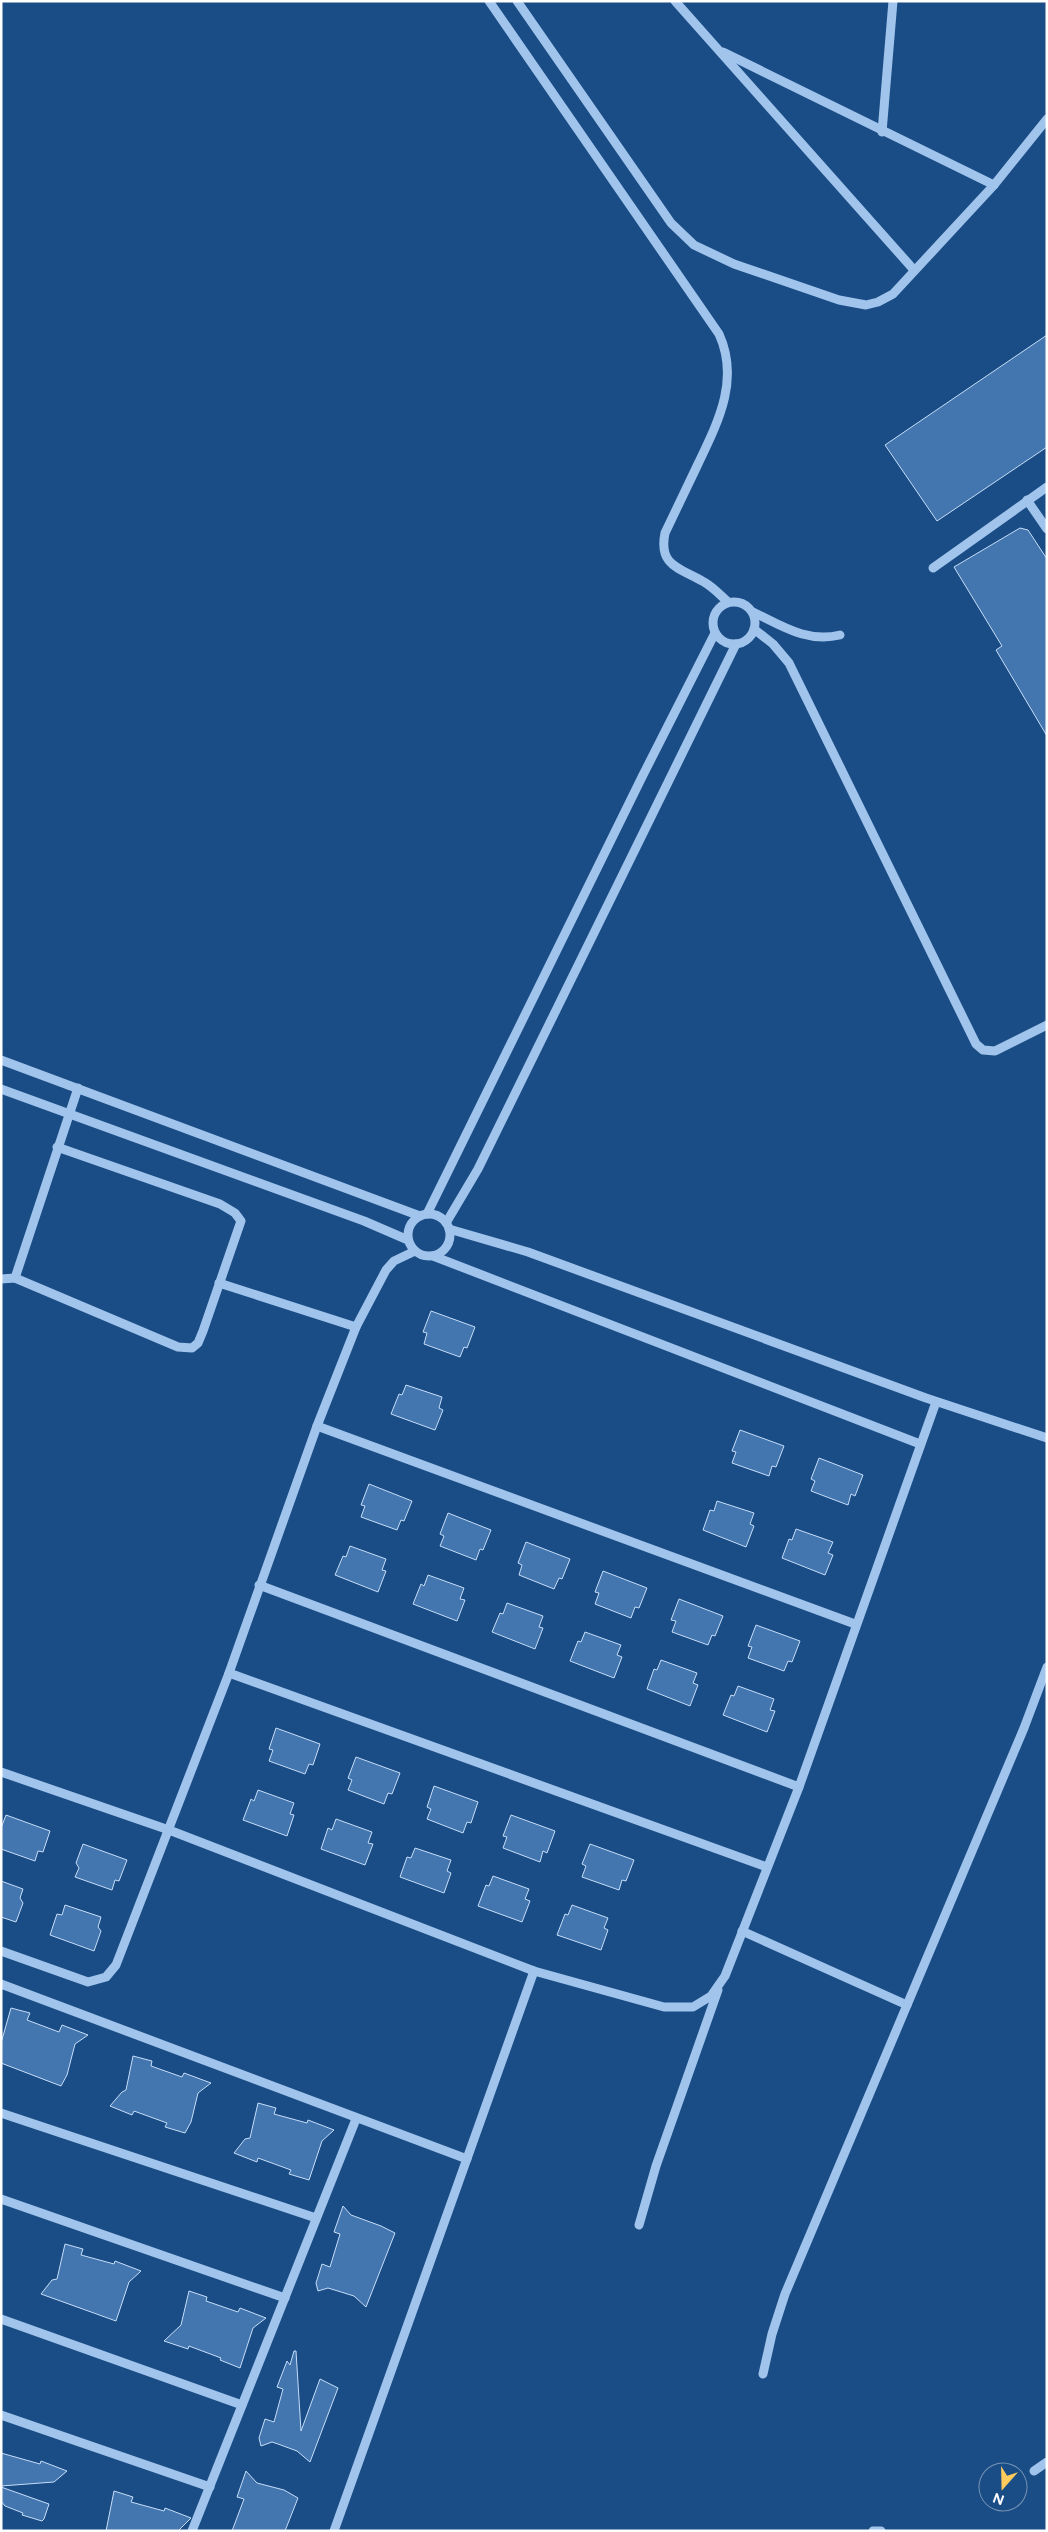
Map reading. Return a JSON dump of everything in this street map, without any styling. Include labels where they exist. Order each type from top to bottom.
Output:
[{"type":"street","points":[[489,1],[719,334],[726,349],[728,380],[720,420],[665,533],[662,546],[670,563],[714,589],[728,602]]},
{"type":"street","points":[[517,1],[671,223],[694,244],[734,264],[839,300],[866,305],[878,302],[892,294],[994,185],[1047,119]]},
{"type":"street","points":[[675,1],[914,270]]},
{"type":"street","points":[[882,132],[893,1]]},
{"type":"street","points":[[717,49],[882,132],[994,185]]},
{"type":"street","points":[[933,568],[1047,487]]},
{"type":"street","points":[[1027,500],[1047,529]]},
{"type":"street","points":[[753,612],[754,629],[748,639],[736,644],[722,641],[715,633],[712,623],[713,616],[722,605],[728,602],[742,603],[753,612],[813,638],[826,639],[840,635]]},
{"type":"street","points":[[754,629],[773,644],[789,663],[976,1044],[983,1050],[995,1051],[1047,1025]]},
{"type":"street","points":[[408,1240],[410,1226],[423,1215],[715,633]]},
{"type":"street","points":[[433,1256],[444,1249],[448,1243],[447,1226],[478,1169],[736,644]]},
{"type":"street","points":[[1,1060],[423,1215],[441,1218],[447,1226],[528,1252],[936,1402],[1047,1438]]},
{"type":"street","points":[[15,1278],[78,1088]]},
{"type":"street","points":[[1,1090],[364,1222],[408,1240],[420,1255],[433,1256],[920,1444]]},
{"type":"street","points":[[1,1280],[15,1278],[178,1347],[192,1348],[198,1343],[241,1221],[235,1213],[220,1204],[57,1147]]},
{"type":"street","points":[[1,1951],[88,1982],[106,1977],[116,1965],[229,1673],[317,1426],[356,1327],[386,1270],[394,1261],[415,1251]]},
{"type":"street","points":[[219,1283],[356,1327]]},
{"type":"street","points":[[639,2225],[656,2166],[722,1980],[799,1787],[936,1402]]},
{"type":"street","points":[[317,1426],[856,1624]]},
{"type":"street","points":[[259,1585],[799,1787]]},
{"type":"street","points":[[764,2374],[772,2334],[785,2294],[1024,1728],[1047,1667]]},
{"type":"street","points":[[229,1673],[767,1867]]},
{"type":"street","points":[[1,1772],[169,1830],[534,1971],[664,2007],[692,2008],[711,1996],[722,1980]]},
{"type":"street","points":[[742,1931],[907,2005]]},
{"type":"street","points":[[334,2531],[534,1971]]},
{"type":"street","points":[[1,1984],[356,2119],[467,2159]]},
{"type":"street","points":[[1,2113],[316,2218]]},
{"type":"street","points":[[192,2531],[356,2119]]},
{"type":"street","points":[[1,2199],[285,2298]]},
{"type":"street","points":[[1,2319],[242,2405]]},
{"type":"street","points":[[1,2414],[210,2487]]},
{"type":"street","points":[[1034,2471],[1047,2462]]},
{"type":"street","points":[[873,2531],[881,2531]]},
{"type":"building","points":[[1047,335],[1047,447],[937,521],[885,445]]},
{"type":"building","points":[[1020,528],[1028,530],[1047,559],[1047,736],[996,650],[1002,646],[954,567]]},
{"type":"building","points":[[431,1311],[475,1327],[467,1348],[464,1347],[460,1357],[424,1344],[427,1333],[423,1332]]},
{"type":"building","points":[[406,1385],[442,1397],[439,1408],[443,1410],[435,1430],[391,1414],[399,1394],[402,1395]]},
{"type":"building","points":[[740,1430],[784,1446],[776,1467],[772,1466],[769,1476],[732,1463],[736,1452],[732,1451]]},
{"type":"building","points":[[819,1458],[863,1475],[855,1496],[851,1494],[848,1505],[811,1491],[815,1481],[811,1479]]},
{"type":"building","points":[[369,1484],[412,1501],[404,1521],[401,1520],[397,1530],[361,1517],[365,1506],[361,1505]]},
{"type":"building","points":[[717,1501],[754,1513],[750,1524],[754,1526],[746,1547],[703,1530],[710,1510],[714,1511]]},
{"type":"building","points":[[448,1513],[491,1530],[483,1550],[480,1549],[476,1560],[440,1546],[444,1536],[440,1534]]},
{"type":"building","points":[[796,1529],[833,1542],[828,1553],[833,1555],[825,1575],[782,1558],[789,1539],[792,1540]]},
{"type":"building","points":[[526,1542],[570,1559],[562,1579],[559,1578],[554,1589],[519,1575],[522,1565],[518,1563]]},
{"type":"building","points":[[350,1546],[386,1559],[382,1570],[386,1571],[378,1592],[335,1575],[343,1556],[346,1557]]},
{"type":"building","points":[[603,1571],[647,1588],[639,1608],[635,1607],[631,1618],[595,1604],[599,1593],[595,1592]]},
{"type":"building","points":[[428,1575],[464,1588],[460,1599],[465,1600],[457,1621],[413,1604],[421,1584],[424,1586]]},
{"type":"building","points":[[679,1599],[723,1616],[715,1636],[712,1635],[708,1645],[672,1632],[676,1621],[671,1620]]},
{"type":"building","points":[[507,1603],[543,1616],[539,1627],[543,1628],[535,1649],[492,1632],[500,1613],[503,1614]]},
{"type":"building","points":[[756,1625],[800,1641],[792,1662],[788,1661],[784,1671],[748,1658],[752,1647],[748,1646]]},
{"type":"building","points":[[585,1632],[621,1645],[617,1655],[622,1657],[614,1678],[570,1661],[578,1641],[581,1642]]},
{"type":"building","points":[[661,1660],[697,1673],[693,1683],[698,1685],[690,1706],[647,1689],[654,1669],[657,1670]]},
{"type":"building","points":[[738,1686],[774,1699],[770,1710],[775,1711],[767,1732],[723,1715],[731,1695],[734,1696]]},
{"type":"building","points":[[276,1728],[320,1744],[313,1765],[309,1764],[305,1774],[269,1761],[273,1750],[269,1749]]},
{"type":"building","points":[[356,1757],[400,1773],[392,1794],[388,1793],[384,1804],[348,1790],[352,1780],[348,1778]]},
{"type":"building","points":[[434,1786],[478,1802],[471,1823],[467,1822],[463,1833],[427,1819],[431,1809],[427,1807]]},
{"type":"building","points":[[258,1790],[294,1803],[290,1814],[294,1815],[287,1836],[243,1820],[251,1799],[254,1801]]},
{"type":"building","points":[[6,1815],[50,1831],[43,1852],[38,1851],[35,1861],[1,1849],[1,1828]]},
{"type":"building","points":[[511,1815],[555,1831],[547,1853],[543,1851],[540,1862],[503,1848],[507,1837],[503,1836]]},
{"type":"building","points":[[336,1819],[372,1832],[368,1843],[373,1844],[365,1865],[321,1849],[328,1828],[332,1830]]},
{"type":"building","points":[[83,1844],[127,1860],[119,1881],[115,1880],[112,1890],[75,1877],[79,1868],[76,1863]]},
{"type":"building","points":[[590,1844],[634,1860],[626,1881],[622,1880],[619,1890],[582,1877],[586,1866],[582,1864]]},
{"type":"building","points":[[415,1848],[451,1860],[447,1871],[451,1873],[444,1893],[400,1877],[407,1857],[411,1858]]},
{"type":"building","points":[[493,1876],[529,1889],[525,1899],[530,1901],[522,1922],[478,1906],[486,1885],[489,1886]]},
{"type":"building","points":[[1,1881],[23,1889],[20,1898],[23,1903],[16,1922],[1,1917]]},
{"type":"building","points":[[65,1905],[101,1917],[98,1927],[101,1931],[94,1951],[50,1935],[57,1914],[62,1915]]},
{"type":"building","points":[[572,1905],[608,1918],[604,1928],[608,1930],[601,1950],[557,1935],[565,1914],[568,1915]]},
{"type":"building","points":[[11,2008],[30,2013],[27,2020],[59,2032],[62,2025],[88,2035],[75,2044],[67,2075],[61,2086],[1,2063],[1,2043]]},
{"type":"building","points":[[133,2056],[152,2061],[151,2066],[182,2077],[184,2073],[211,2083],[198,2093],[191,2122],[185,2133],[165,2127],[167,2123],[134,2111],[132,2115],[110,2106],[126,2090]]},
{"type":"building","points":[[258,2103],[276,2108],[274,2114],[307,2123],[308,2120],[334,2130],[322,2141],[309,2180],[289,2174],[291,2170],[258,2158],[257,2162],[234,2153],[245,2139],[250,2138]]},
{"type":"building","points":[[343,2206],[351,2215],[395,2233],[366,2307],[354,2296],[328,2288],[318,2291],[316,2283],[322,2264],[330,2267],[340,2234],[334,2232]]},
{"type":"building","points":[[65,2244],[83,2249],[81,2255],[114,2264],[115,2261],[141,2271],[129,2282],[116,2321],[41,2294],[52,2280],[57,2279]]},
{"type":"building","points":[[189,2291],[207,2297],[206,2301],[238,2312],[240,2308],[266,2318],[253,2328],[240,2368],[220,2360],[221,2358],[189,2346],[188,2349],[164,2341],[181,2325]]},
{"type":"building","points":[[294,2351],[296,2351],[301,2431],[320,2379],[338,2388],[310,2462],[297,2451],[272,2442],[261,2446],[259,2438],[265,2419],[274,2422],[283,2389],[277,2387],[287,2361],[290,2365]]},
{"type":"building","points":[[1,2453],[40,2464],[41,2461],[67,2471],[54,2482],[1,2486]]},
{"type":"building","points":[[246,2471],[257,2483],[284,2490],[298,2498],[285,2531],[232,2531],[244,2499],[237,2497]]},
{"type":"building","points":[[1,2487],[49,2504],[44,2519],[42,2521],[22,2515],[23,2513],[5,2506],[1,2501]]},
{"type":"building","points":[[114,2491],[133,2497],[131,2502],[164,2511],[165,2508],[191,2518],[178,2531],[106,2531]]}]
